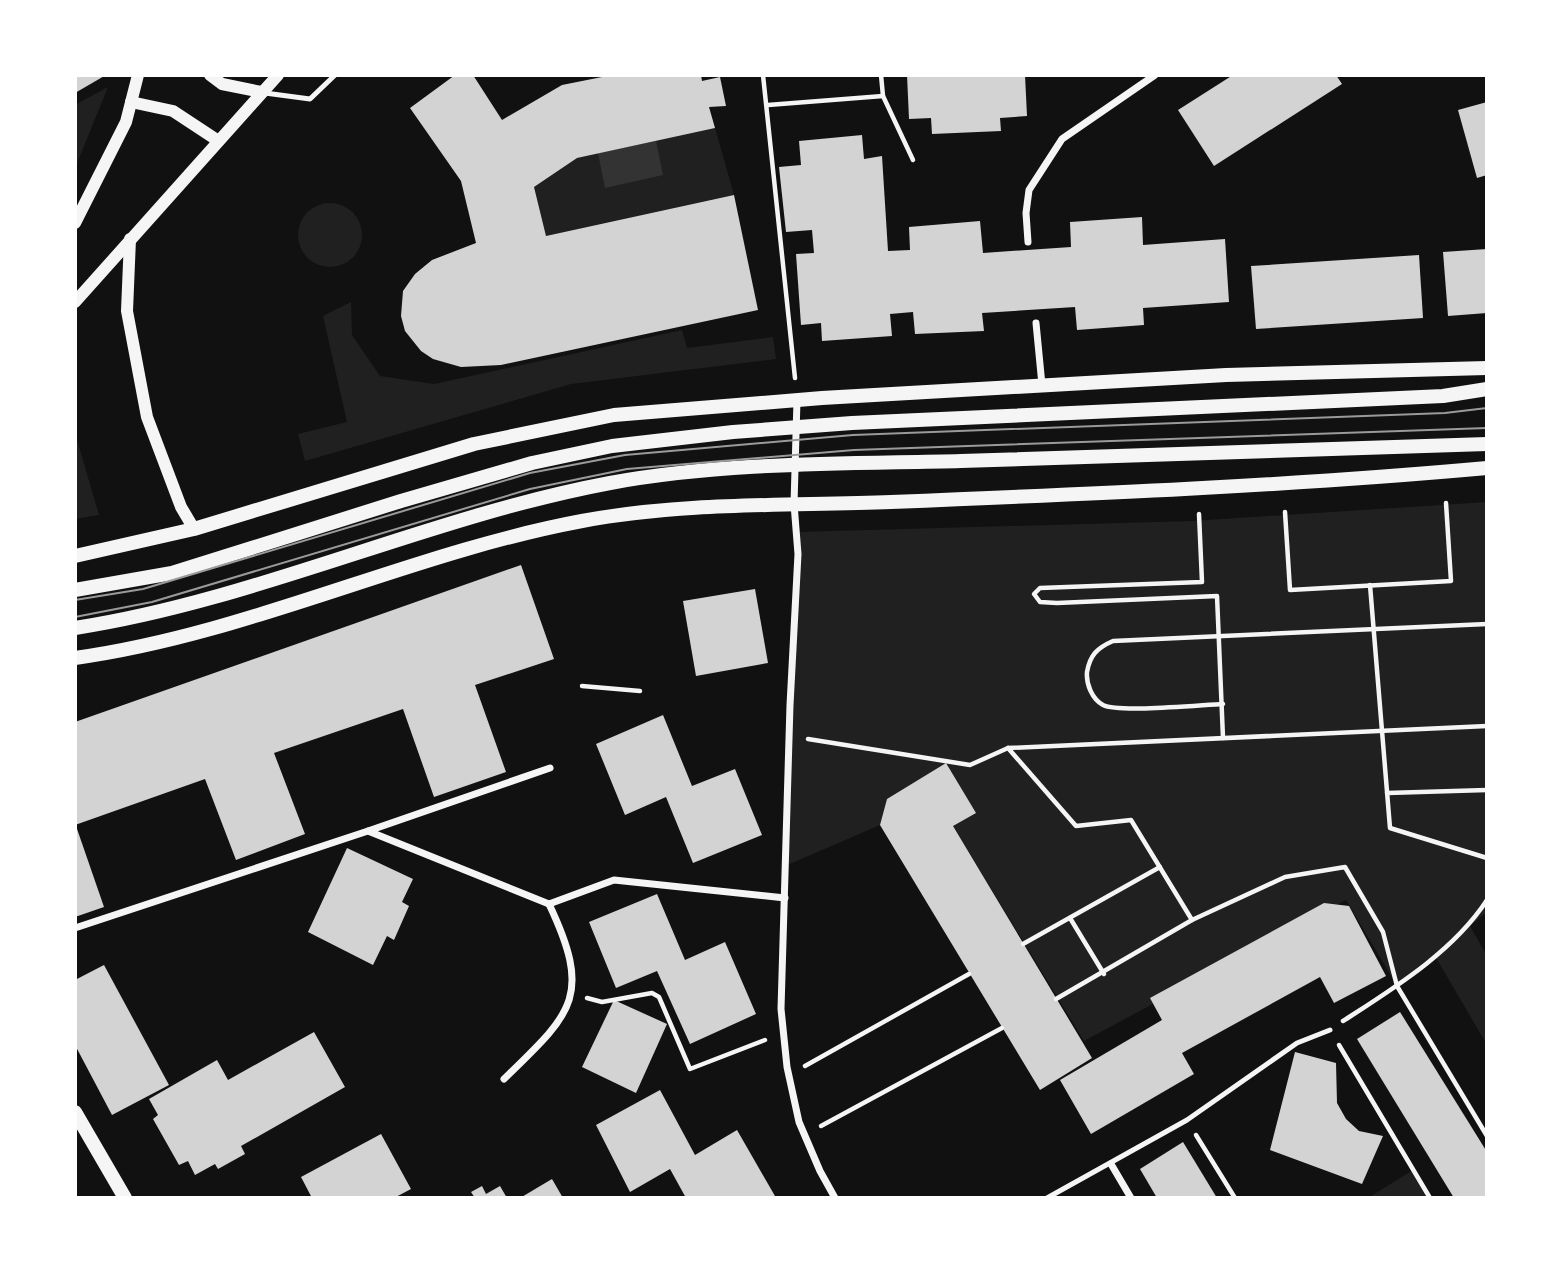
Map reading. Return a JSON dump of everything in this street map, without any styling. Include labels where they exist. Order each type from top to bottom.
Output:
[{"type":"main road","points":[[75,556],[194,529],[474,444],[614,415],[797,400],[1226,375],[1487,368]]},
{"type":"main road","points":[[75,590],[172,573],[532,463],[612,446],[733,432],[852,423],[1443,396],[1487,389]]},
{"type":"main road","points":[[75,628],[206,598],[410,533],[551,495],[670,474],[855,464],[1487,444]]},
{"type":"main road","points":[[75,658],[186,634],[453,553],[584,520],[658,512],[794,504],[1238,487],[1487,468]]},
{"type":"main road","points":[[75,1112],[125,1198]]},
{"type":"street","points":[[75,223],[126,122],[138,75]]},
{"type":"street","points":[[210,75],[231,86],[261,92]]},
{"type":"street","points":[[75,302],[217,140],[278,75]]},
{"type":"street","points":[[1028,242],[1026,212],[1030,190],[1062,139],[1154,75]]},
{"type":"street","points":[[131,102],[173,111],[217,140]]},
{"type":"street","points":[[130,239],[127,310],[147,417],[181,507],[194,529]]},
{"type":"street","points":[[1036,323],[1042,386]]},
{"type":"street","points":[[797,400],[794,504],[798,554],[789,736],[781,1009],[788,1075],[804,1135],[835,1198]]},
{"type":"street","points":[[75,928],[550,768]]},
{"type":"street","points":[[368,831],[549,904],[565,937],[572,973],[572,994],[555,1029],[504,1079]]},
{"type":"street","points":[[549,904],[614,880],[785,898]]},
{"type":"street","points":[[1111,1164],[1130,1198]]},
{"type":"lane","points":[[261,92],[310,99],[335,75]]},
{"type":"lane","points":[[1047,1198],[1187,1119],[1297,1043],[1330,1030]]},
{"type":"path","points":[[763,75],[797,400]]},
{"type":"path","points":[[881,75],[883,96],[913,160]]},
{"type":"path","points":[[768,105],[883,96]]},
{"type":"path","points":[[1285,512],[1290,590],[1451,581],[1446,503]]},
{"type":"path","points":[[1199,514],[1202,582],[1040,588],[1034,594],[1040,602],[1057,603],[1217,596],[1223,738]]},
{"type":"path","points":[[1370,585],[1390,828],[1487,858]]},
{"type":"path","points":[[1223,704],[1120,708],[1103,705],[1091,693],[1087,677],[1088,663],[1097,648],[1113,641],[1220,639],[1487,624]]},
{"type":"path","points":[[582,687],[640,691]]},
{"type":"path","points":[[789,736],[970,765],[1008,748],[1487,726]]},
{"type":"path","points":[[1008,748],[1076,826],[1131,820],[1192,920]]},
{"type":"path","points":[[1387,793],[1487,790]]},
{"type":"path","points":[[1023,944],[1160,867]]},
{"type":"path","points":[[1056,999],[1104,974],[1192,920],[1285,877],[1345,867],[1384,932],[1397,986],[1487,1136]]},
{"type":"path","points":[[1430,1198],[1330,1030],[1397,986],[1470,926],[1487,900]]},
{"type":"path","points":[[1070,918],[1104,974]]},
{"type":"path","points":[[788,1075],[969,974]]},
{"type":"path","points":[[572,994],[602,1002],[652,993],[659,997],[690,1069],[783,1032]]},
{"type":"path","points":[[804,1135],[1002,1028]]},
{"type":"path","points":[[1187,1119],[1235,1198]]},
{"type":"shaded area","points":[[108,87],[75,168],[75,105]]},
{"type":"shaded area","points":[[715,128],[734,195],[546,236],[534,187],[577,158]]},
{"type":"shaded area","points":[[656,141],[663,175],[605,188],[598,153]]},
{"type":"shaded area","points":[[324,203],[336,203],[353,212],[360,223],[360,247],[353,258],[336,267],[324,267],[312,262],[303,253],[298,241],[298,229],[303,217],[312,208]]},
{"type":"shaded area","points":[[351,302],[352,335],[380,376],[434,384],[682,330],[687,348],[773,337],[776,359],[571,384],[305,461],[298,434],[347,422],[323,316]]},
{"type":"shaded area","points":[[75,433],[99,515],[75,519]]},
{"type":"shaded area","points":[[1487,502],[1487,912],[1470,926],[1487,956],[1487,1045],[1435,956],[1397,986],[1346,900],[1084,1041],[953,826],[946,764],[887,799],[880,825],[785,866],[798,532],[1192,521]]},
{"type":"shaded area","points":[[1413,1170],[1430,1198],[1368,1198]]},
{"type":"building","points":[[75,75],[106,75],[75,93]]},
{"type":"building","points":[[455,75],[473,75],[502,120],[562,85],[612,75],[701,75],[702,81],[720,77],[726,106],[709,107],[715,128],[577,158],[534,187],[546,236],[734,195],[758,310],[501,365],[461,367],[433,359],[421,351],[405,331],[401,316],[403,291],[415,274],[432,260],[476,243],[461,181],[410,108]]},
{"type":"building","points":[[907,75],[1025,75],[1027,116],[1000,118],[1001,131],[932,134],[931,118],[909,119]]},
{"type":"building","points":[[1233,75],[1336,75],[1342,84],[1214,166],[1178,110]]},
{"type":"building","points":[[1487,102],[1487,175],[1477,178],[1458,110]]},
{"type":"building","points":[[862,135],[864,159],[882,156],[888,251],[910,250],[909,227],[980,221],[983,253],[1071,247],[1070,222],[1142,217],[1143,245],[1225,239],[1229,302],[1143,308],[1144,325],[1077,330],[1075,307],[982,313],[984,331],[915,334],[913,312],[890,314],[892,336],[822,341],[821,323],[801,325],[796,254],[814,253],[812,230],[786,232],[779,167],[801,165],[799,141]]},
{"type":"building","points":[[1487,249],[1487,313],[1448,316],[1443,252]]},
{"type":"building","points":[[1419,255],[1423,318],[1256,329],[1251,266]]},
{"type":"building","points":[[521,565],[554,659],[475,685],[506,772],[434,797],[403,709],[274,753],[305,834],[236,860],[205,779],[75,825],[75,722]]},
{"type":"building","points":[[755,589],[768,663],[696,676],[683,601]]},
{"type":"building","points":[[663,715],[692,786],[735,769],[762,835],[693,863],[666,797],[625,815],[596,744]]},
{"type":"building","points":[[946,763],[976,813],[953,826],[1092,1058],[1040,1090],[880,825],[887,799]]},
{"type":"building","points":[[75,827],[104,907],[75,917]]},
{"type":"building","points":[[347,848],[413,879],[402,902],[409,906],[394,940],[387,936],[373,965],[308,932]]},
{"type":"building","points":[[657,894],[685,960],[725,942],[756,1014],[690,1044],[657,971],[616,988],[589,922]]},
{"type":"building","points":[[1324,903],[1349,906],[1386,976],[1334,1003],[1320,977],[1182,1053],[1194,1074],[1091,1134],[1060,1080],[1162,1020],[1150,998]]},
{"type":"building","points":[[104,965],[169,1085],[112,1115],[75,1045],[75,980]]},
{"type":"building","points":[[614,1000],[667,1024],[636,1093],[582,1067]]},
{"type":"building","points":[[1400,1012],[1487,1152],[1487,1198],[1454,1198],[1357,1039]]},
{"type":"building","points":[[314,1032],[345,1087],[241,1146],[245,1154],[218,1169],[215,1164],[195,1175],[188,1161],[179,1165],[153,1119],[158,1115],[149,1099],[217,1060],[228,1080]]},
{"type":"building","points":[[1295,1052],[1336,1063],[1337,1103],[1346,1119],[1359,1131],[1383,1136],[1362,1184],[1270,1150]]},
{"type":"building","points":[[660,1090],[695,1155],[737,1130],[775,1196],[686,1198],[670,1169],[630,1192],[596,1125]]},
{"type":"building","points":[[381,1134],[411,1189],[394,1198],[312,1198],[301,1177]]},
{"type":"building","points":[[1183,1142],[1217,1198],[1157,1198],[1140,1169]]},
{"type":"building","points":[[552,1179],[563,1198],[520,1198]]},
{"type":"building","points":[[482,1186],[486,1194],[500,1186],[507,1198],[475,1198],[471,1192]]},
{"type":"tram line","points":[[75,600],[143,589],[530,473],[625,455],[853,435],[1445,413],[1487,408]]},
{"type":"tram line","points":[[75,617],[152,602],[530,489],[627,469],[854,450],[1487,428]]}]
